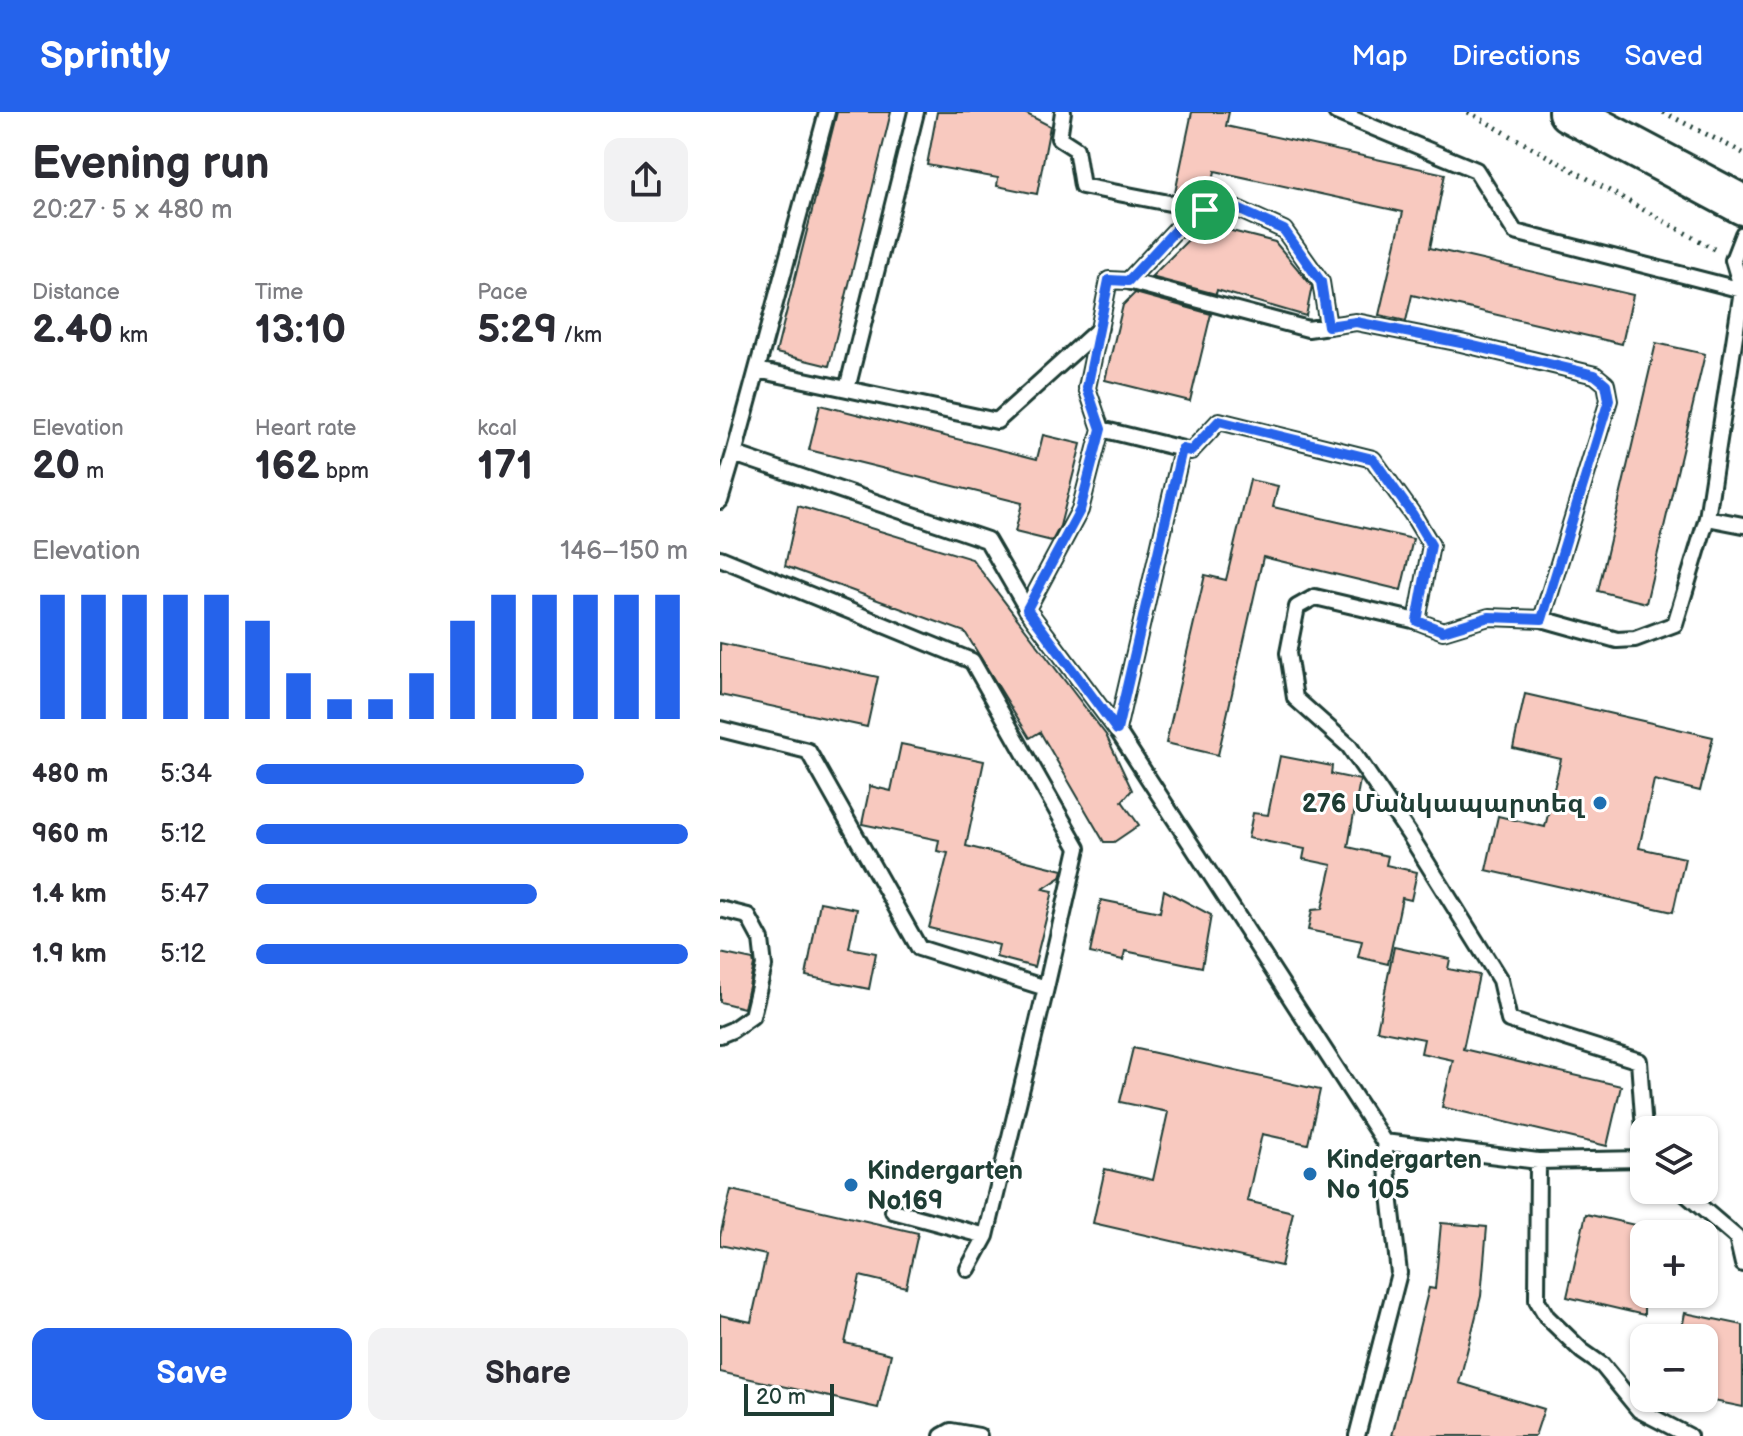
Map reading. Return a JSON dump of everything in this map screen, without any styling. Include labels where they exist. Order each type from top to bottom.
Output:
[{"type":"main road","points":[[1568,112],[1743,205]]},
{"type":"main road","points":[[1608,112],[1743,182]]},
{"type":"lane","points":[[720,501],[827,112]]},
{"type":"lane","points":[[847,389],[916,112]]},
{"type":"lane","points":[[1063,112],[1059,138],[1076,149],[1082,186],[1205,210]]},
{"type":"lane","points":[[1336,112],[1476,170],[1515,232],[1742,290]]},
{"type":"lane","points":[[1128,281],[1194,210],[1240,210],[1284,230],[1321,282],[1328,326]]},
{"type":"lane","points":[[1643,1116],[1639,1061],[1509,1020],[1500,980],[1409,834],[1349,746],[1295,698],[1288,653],[1297,607],[1315,597],[1417,621],[1443,631],[1489,617],[1542,619],[1617,640],[1635,639],[1675,624],[1707,518],[1742,290],[1733,260],[1743,234]]},
{"type":"lane","points":[[1027,609],[1080,510],[1101,429],[1087,388],[1109,280],[1128,281],[1308,329],[1356,322],[1595,375],[1606,384],[1609,400],[1542,619]]},
{"type":"lane","points":[[757,370],[997,421],[1100,327]]},
{"type":"lane","points":[[1101,429],[1191,451],[1219,421],[1373,459],[1431,545],[1417,621]]},
{"type":"lane","points":[[1117,730],[1182,449]]},
{"type":"lane","points":[[734,454],[987,540],[1027,609],[1117,730],[1384,1142],[1399,1273],[1357,1436]]},
{"type":"lane","points":[[1707,518],[1743,525]]},
{"type":"lane","points":[[720,558],[972,661],[1078,848],[986,1236],[968,1269]]},
{"type":"lane","points":[[720,729],[808,751],[919,948],[1046,988]]},
{"type":"lane","points":[[720,909],[748,916],[761,940],[764,966],[752,1016],[720,1035]]},
{"type":"lane","points":[[1384,1142],[1538,1161],[1630,1159]]},
{"type":"lane","points":[[1538,1161],[1537,1300],[1547,1317],[1582,1351],[1602,1365],[1639,1410],[1689,1436]]},
{"type":"lane","points":[[1697,1204],[1737,1238],[1743,1264]]},
{"type":"lane","points":[[893,1211],[986,1236]]},
{"type":"lane","points":[[942,1436],[951,1431],[979,1436]]},
{"type":"path","points":[[1468,112],[1733,260]]},
{"type":"path","points":[[1663,112],[1743,153]]},
{"type":"building","points":[[837,112],[891,112],[829,366],[776,353]]},
{"type":"building","points":[[937,112],[1023,112],[1050,126],[1037,194],[997,186],[998,178],[927,165]]},
{"type":"building","points":[[1192,112],[1229,112],[1226,126],[1445,174],[1430,248],[1633,295],[1622,344],[1412,295],[1406,321],[1379,315],[1403,212],[1215,171],[1209,200],[1175,193]]},
{"type":"building","points":[[1204,224],[1275,242],[1312,286],[1306,316],[1217,290],[1216,294],[1151,277]]},
{"type":"building","points":[[1135,293],[1211,314],[1190,401],[1105,380],[1123,305]]},
{"type":"building","points":[[1656,343],[1705,354],[1646,603],[1598,591]]},
{"type":"building","points":[[820,405],[1037,459],[1043,435],[1081,444],[1060,526],[1052,541],[1015,532],[1022,503],[809,450]]},
{"type":"building","points":[[1250,480],[1278,486],[1273,507],[1413,539],[1401,590],[1263,557],[1218,755],[1166,743],[1205,575],[1226,580]]},
{"type":"building","points":[[798,506],[972,559],[1106,735],[1132,790],[1122,801],[1139,825],[1114,842],[1104,842],[1040,732],[1030,738],[965,632],[785,566]]},
{"type":"building","points":[[720,643],[878,677],[867,727],[720,695]]},
{"type":"building","name":"276 Մանկապարտեզ","points":[[1525,694],[1713,737],[1700,791],[1654,780],[1639,848],[1685,858],[1673,912],[1486,870],[1498,816],[1545,827],[1561,759],[1513,748]]},
{"type":"building","points":[[901,744],[984,761],[966,846],[1063,870],[1061,877],[1043,889],[1053,891],[1034,967],[996,957],[999,945],[929,928],[948,853],[937,851],[939,840],[862,824],[870,786],[891,791]]},
{"type":"building","points":[[1280,756],[1332,766],[1331,774],[1360,780],[1348,847],[1388,856],[1386,865],[1417,872],[1411,900],[1402,898],[1388,964],[1358,957],[1362,941],[1308,930],[1312,910],[1322,909],[1332,865],[1303,859],[1305,849],[1248,838],[1253,813],[1268,815]]},
{"type":"building","points":[[1164,890],[1211,915],[1202,967],[1125,951],[1123,960],[1090,953],[1101,900],[1160,912]]},
{"type":"building","points":[[820,902],[857,909],[849,948],[876,953],[869,989],[806,976]]},
{"type":"building","points":[[1394,947],[1450,959],[1448,969],[1479,975],[1463,1049],[1621,1086],[1607,1146],[1442,1107],[1453,1060],[1421,1053],[1424,1039],[1377,1030]]},
{"type":"building","points":[[720,953],[753,960],[744,1008],[720,1002]]},
{"type":"building","points":[[1133,1048],[1320,1090],[1308,1144],[1262,1134],[1247,1201],[1293,1212],[1281,1266],[1093,1223],[1105,1169],[1153,1180],[1168,1112],[1120,1102]]},
{"type":"building","points":[[731,1190],[918,1233],[906,1287],[860,1276],[845,1343],[891,1354],[878,1408],[720,1372],[720,1315],[751,1322],[766,1255],[720,1245]]},
{"type":"building","points":[[1586,1214],[1630,1224],[1630,1308],[1644,1308],[1644,1315],[1567,1297]]},
{"type":"building","points":[[1441,1223],[1487,1227],[1481,1296],[1459,1383],[1544,1409],[1535,1436],[1392,1436],[1429,1288],[1435,1289]]},
{"type":"building","points":[[1685,1313],[1743,1325],[1743,1407],[1718,1402],[1718,1324],[1683,1324]]},
{"type":"place","name":"276 Մանկապարտեզ","points":[[1600,803]]},
{"type":"place","name":"Kindergarten No 105","points":[[1310,1174]]},
{"type":"place","name":"Kindergarten No169","points":[[851,1185]]},
{"type":"route","points":[[1194,210],[1205,210],[1240,210],[1284,230],[1321,282],[1328,326],[1356,322],[1461,343],[1595,375],[1606,384],[1609,400],[1542,619],[1489,617],[1443,631],[1417,621],[1431,545],[1373,459],[1219,421],[1191,451],[1182,449],[1117,730],[1027,609],[1080,510],[1101,429],[1087,388],[1109,280],[1128,281],[1194,210]]}]
